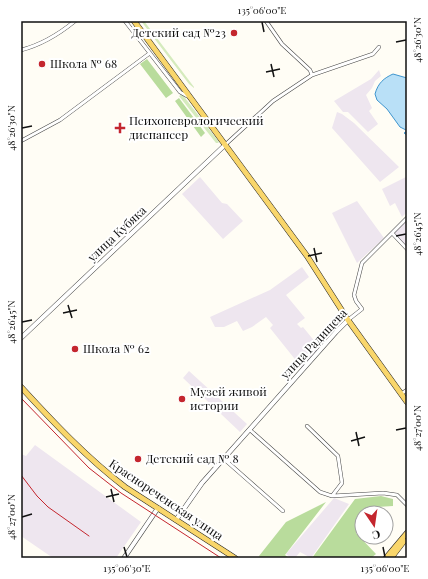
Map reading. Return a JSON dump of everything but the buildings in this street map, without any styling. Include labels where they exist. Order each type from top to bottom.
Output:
[{"type":"main road","points":[[134,21],[307,256],[348,320],[407,402]]},
{"type":"main road","name":"Краснореченская улица","points":[[21,387],[90,459],[125,487],[235,558]]},
{"type":"main road","points":[[386,558],[407,533]]},
{"type":"main road","points":[[391,558],[407,538]]},
{"type":"street","points":[[21,50],[33,47],[65,29],[75,21]]},
{"type":"street","points":[[125,21],[180,92],[191,98]]},
{"type":"street","points":[[266,21],[282,44],[310,70],[312,75]]},
{"type":"street","points":[[225,145],[273,101],[312,75],[374,54],[379,47]]},
{"type":"street","points":[[21,141],[60,120],[150,53]]},
{"type":"street","name":"улица Кубяка","points":[[21,338],[225,145]]},
{"type":"street","points":[[407,218],[392,233],[407,249]]},
{"type":"street","name":"улица Радищева","points":[[176,520],[202,483],[336,332],[348,320],[362,310],[354,295],[362,263],[392,233]]},
{"type":"street","points":[[401,394],[407,390]]},
{"type":"street","points":[[307,426],[339,458],[342,483],[332,496]]},
{"type":"street","points":[[250,430],[320,492],[332,496],[383,493],[397,495],[407,504]]},
{"type":"street","points":[[224,459],[283,511]]},
{"type":"street","points":[[124,558],[158,508]]},
{"type":"shaded area","points":[[379,70],[381,76],[375,81],[372,88],[366,95],[372,108],[369,111],[378,124],[368,132],[348,112],[343,112],[334,101],[371,79]]},
{"type":"shaded area","points":[[337,112],[354,123],[399,167],[380,182],[332,128]]},
{"type":"shaded area","points":[[200,177],[222,203],[227,204],[243,221],[223,239],[182,194]]},
{"type":"shaded area","points":[[406,177],[407,212],[402,217],[395,203],[390,206],[382,189]]},
{"type":"shaded area","points":[[357,201],[384,238],[357,263],[332,213]]},
{"type":"shaded area","points":[[407,220],[407,247],[394,233]]},
{"type":"shaded area","points":[[302,267],[309,277],[286,295],[305,318],[297,324],[301,328],[303,327],[320,348],[302,368],[270,328],[273,325],[266,317],[252,327],[243,331],[237,321],[224,327],[215,327],[210,317],[270,290]]},
{"type":"shaded area","points":[[189,371],[247,424],[240,432],[183,378]]},
{"type":"shaded area","points":[[35,445],[141,522],[116,558],[53,558],[21,536],[21,454],[26,456]]},
{"type":"shaded area","points":[[334,498],[349,504],[311,558],[300,552],[295,558],[291,558],[286,554]]},
{"type":"green space","points":[[141,21],[144,21],[194,88],[189,84]]},
{"type":"green space","points":[[147,59],[173,93],[166,98],[140,64]]},
{"type":"green space","points":[[182,94],[219,142],[218,143],[216,143],[179,96]]},
{"type":"green space","points":[[179,98],[205,133],[201,137],[175,101]]},
{"type":"green space","points":[[381,496],[393,499],[393,505],[354,505],[354,545],[367,545],[376,554],[371,558],[312,558],[355,499]]},
{"type":"green space","points":[[326,502],[285,555],[289,558],[261,558],[259,556],[286,522]]},
{"type":"water","points":[[393,74],[407,78],[407,135],[404,133],[406,130],[400,127],[387,109],[377,100],[375,94],[382,81]]},
{"type":"tram line","points":[[21,398],[89,468],[121,493],[221,558]]},
{"type":"railway","points":[[21,475],[37,496],[48,507],[89,536]]},
{"type":"place","name":"Детский сад №23","points":[[234,33]]},
{"type":"place","name":"Школа № 68","points":[[42,64]]},
{"type":"place","name":"Психоневрологический диспансер","points":[[120,128]]},
{"type":"place","name":"Школа № 62","points":[[75,349]]},
{"type":"place","name":"Музей живой истории","points":[[182,399]]},
{"type":"place","name":"Детский сад № 8","points":[[138,459]]}]
